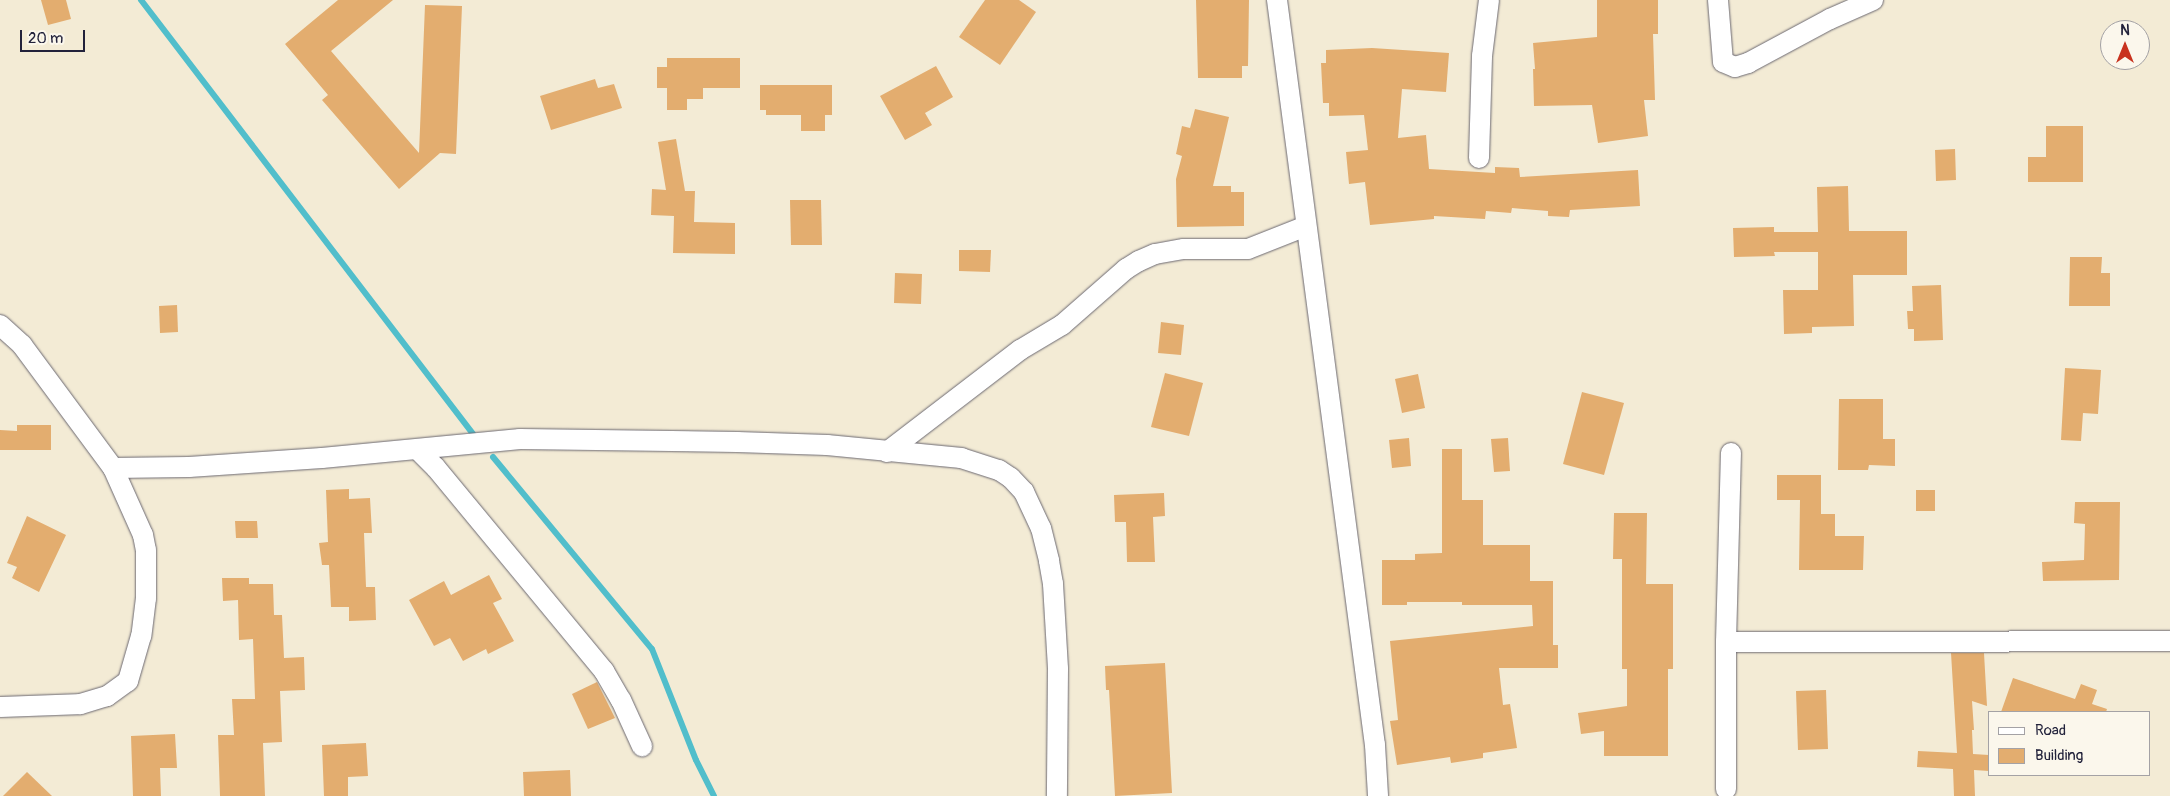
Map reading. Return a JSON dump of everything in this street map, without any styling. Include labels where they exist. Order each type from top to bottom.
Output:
[{"type":"street","points":[[1277,0],[1375,745],[1378,796]]},
{"type":"street","points":[[1479,158],[1482,56],[1489,0]]},
{"type":"street","points":[[1718,0],[1723,62],[1735,67],[1748,63],[1830,19],[1873,0]]},
{"type":"street","points":[[887,452],[1020,350],[1062,325],[1126,269],[1155,254],[1184,249],[1248,249],[1306,226]]},
{"type":"street","points":[[0,325],[22,345],[114,468],[143,535],[146,550],[146,598],[141,636],[128,681],[107,696],[80,704],[0,707]]},
{"type":"street","points":[[114,468],[189,467],[418,450],[520,439],[827,445],[961,458],[1000,470],[1011,478],[1024,492],[1032,508],[1040,528],[1053,584],[1058,669],[1057,796]]},
{"type":"street","points":[[418,450],[436,468],[604,671],[621,700],[642,746]]},
{"type":"street","points":[[1726,789],[1726,642],[1731,453]]},
{"type":"street","points":[[1726,642],[2170,641]]},
{"type":"building","points":[[41,0],[66,0],[71,19],[48,25]]},
{"type":"building","points":[[338,0],[393,0],[331,51],[419,153],[425,5],[462,6],[456,154],[440,153],[399,189],[322,100],[328,95],[285,44]]},
{"type":"building","points":[[985,0],[1019,0],[1036,12],[1000,65],[959,37]]},
{"type":"building","points":[[1196,0],[1249,0],[1248,66],[1242,66],[1242,78],[1198,78]]},
{"type":"building","points":[[1597,0],[1658,0],[1658,34],[1653,34],[1655,100],[1644,100],[1648,136],[1598,143],[1592,105],[1534,106],[1533,69],[1535,69],[1533,43],[1597,37]]},
{"type":"building","points":[[1372,48],[1449,53],[1446,92],[1402,89],[1398,138],[1426,135],[1429,169],[1495,173],[1495,167],[1519,168],[1520,177],[1638,170],[1640,206],[1570,210],[1569,217],[1548,216],[1548,211],[1512,208],[1511,213],[1486,211],[1485,219],[1434,216],[1434,219],[1370,225],[1365,182],[1349,184],[1346,152],[1368,150],[1364,115],[1329,116],[1329,103],[1323,103],[1321,63],[1326,63],[1326,50]]},
{"type":"building","points":[[667,58],[740,58],[740,88],[703,88],[703,99],[687,99],[687,110],[667,110],[667,88],[657,88],[657,67],[667,67]]},
{"type":"building","points":[[936,66],[953,97],[925,113],[932,125],[905,140],[880,96]]},
{"type":"building","points":[[595,79],[598,88],[614,84],[622,108],[551,130],[540,96]]},
{"type":"building","points":[[760,85],[832,85],[832,115],[825,115],[825,131],[801,131],[801,115],[766,115],[766,110],[760,110]]},
{"type":"building","points":[[1195,109],[1229,117],[1213,186],[1231,186],[1231,192],[1244,192],[1244,226],[1177,227],[1176,179],[1182,156],[1176,154],[1182,126],[1190,128]]},
{"type":"building","points":[[2046,126],[2083,126],[2083,182],[2028,182],[2028,157],[2046,157]]},
{"type":"building","points":[[676,139],[685,191],[695,191],[694,222],[735,223],[735,254],[673,253],[674,216],[651,215],[652,189],[666,190],[658,142]]},
{"type":"building","points":[[1955,149],[1956,180],[1936,181],[1935,150]]},
{"type":"building","points":[[1848,186],[1849,231],[1907,231],[1907,275],[1853,275],[1854,326],[1812,327],[1812,333],[1784,334],[1783,290],[1818,290],[1818,252],[1774,252],[1775,256],[1734,257],[1733,228],[1774,227],[1774,232],[1818,232],[1817,187]]},
{"type":"building","points":[[790,200],[821,200],[822,245],[791,245]]},
{"type":"building","points":[[959,250],[991,250],[990,272],[959,271]]},
{"type":"building","points":[[2070,257],[2102,257],[2101,273],[2110,273],[2110,306],[2069,306]]},
{"type":"building","points":[[895,273],[922,274],[921,304],[894,303]]},
{"type":"building","points":[[1941,285],[1943,340],[1914,341],[1914,329],[1908,329],[1907,311],[1913,311],[1912,286]]},
{"type":"building","points":[[177,305],[178,332],[160,333],[159,306]]},
{"type":"building","points":[[1161,322],[1184,325],[1181,355],[1158,353]]},
{"type":"building","points":[[2065,368],[2101,370],[2098,414],[2083,413],[2081,441],[2061,440]]},
{"type":"building","points":[[1165,373],[1203,383],[1189,436],[1151,427]]},
{"type":"building","points":[[1418,374],[1425,408],[1402,413],[1395,379]]},
{"type":"building","points":[[1582,392],[1624,403],[1604,475],[1563,464]]},
{"type":"building","points":[[1839,399],[1883,399],[1883,439],[1895,439],[1895,466],[1869,465],[1868,470],[1838,470]]},
{"type":"building","points":[[17,425],[51,425],[51,450],[0,450],[0,430],[17,431]]},
{"type":"building","points":[[1409,438],[1411,466],[1392,468],[1389,440]]},
{"type":"building","points":[[1508,438],[1510,471],[1494,472],[1491,439]]},
{"type":"building","points":[[1442,449],[1462,449],[1462,500],[1483,500],[1483,545],[1530,545],[1530,581],[1553,581],[1553,645],[1558,645],[1558,668],[1499,668],[1503,705],[1510,704],[1517,748],[1483,753],[1483,758],[1451,763],[1450,757],[1397,765],[1390,721],[1398,720],[1390,641],[1533,626],[1532,605],[1462,605],[1462,602],[1407,602],[1407,605],[1382,605],[1382,560],[1415,560],[1415,554],[1442,553]]},
{"type":"building","points":[[1777,475],[1821,475],[1821,514],[1835,514],[1835,536],[1864,536],[1863,570],[1799,570],[1800,500],[1777,500]]},
{"type":"building","points":[[349,489],[349,499],[370,498],[372,533],[364,533],[366,587],[375,587],[376,620],[349,621],[349,607],[331,607],[329,565],[322,565],[319,543],[328,542],[326,490]]},
{"type":"building","points":[[1916,490],[1935,490],[1935,511],[1916,511]]},
{"type":"building","points":[[1164,493],[1165,516],[1153,517],[1155,562],[1127,562],[1126,522],[1115,522],[1114,495]]},
{"type":"building","points":[[2075,502],[2120,502],[2119,580],[2043,581],[2042,562],[2084,560],[2085,524],[2074,523]]},
{"type":"building","points":[[1614,513],[1647,513],[1646,584],[1673,584],[1673,669],[1668,669],[1668,756],[1604,756],[1604,731],[1581,734],[1578,713],[1627,706],[1627,669],[1622,669],[1622,559],[1613,559]]},
{"type":"building","points":[[27,516],[66,535],[39,592],[12,578],[17,567],[7,563]]},
{"type":"building","points":[[235,521],[257,521],[258,538],[236,538]]},
{"type":"building","points":[[489,575],[502,599],[493,603],[514,641],[488,654],[486,649],[463,661],[450,638],[434,646],[409,600],[444,581],[451,595]]},
{"type":"building","points":[[222,578],[249,578],[249,584],[273,584],[274,615],[282,615],[284,658],[304,657],[305,690],[280,691],[282,742],[263,743],[265,796],[220,796],[218,735],[234,735],[232,699],[255,699],[253,639],[239,640],[238,600],[223,601]]},
{"type":"building","points":[[1951,653],[1984,653],[1987,706],[1972,701],[1974,730],[1972,730],[1973,754],[1988,755],[1988,771],[1974,770],[1975,796],[1954,796],[1953,769],[1917,767],[1918,751],[1957,753]]},
{"type":"building","points":[[1165,663],[1172,793],[1115,796],[1109,690],[1106,690],[1105,666]]},
{"type":"building","points":[[2013,678],[2075,699],[2081,684],[2097,690],[2092,704],[2107,709],[2106,711],[2001,711]]},
{"type":"building","points":[[597,682],[615,718],[588,729],[572,694]]},
{"type":"building","points":[[1826,690],[1828,749],[1798,750],[1796,691]]},
{"type":"building","points":[[175,734],[177,768],[160,768],[161,796],[133,796],[131,736]]},
{"type":"building","points":[[366,743],[368,776],[348,777],[348,796],[324,796],[322,745]]},
{"type":"building","points":[[570,770],[571,796],[524,796],[523,772]]},
{"type":"building","points":[[27,772],[52,796],[3,796]]},
{"type":"waterway","points":[[141,0],[473,434]]},
{"type":"waterway","points":[[493,457],[652,649],[696,760],[714,796]]}]
